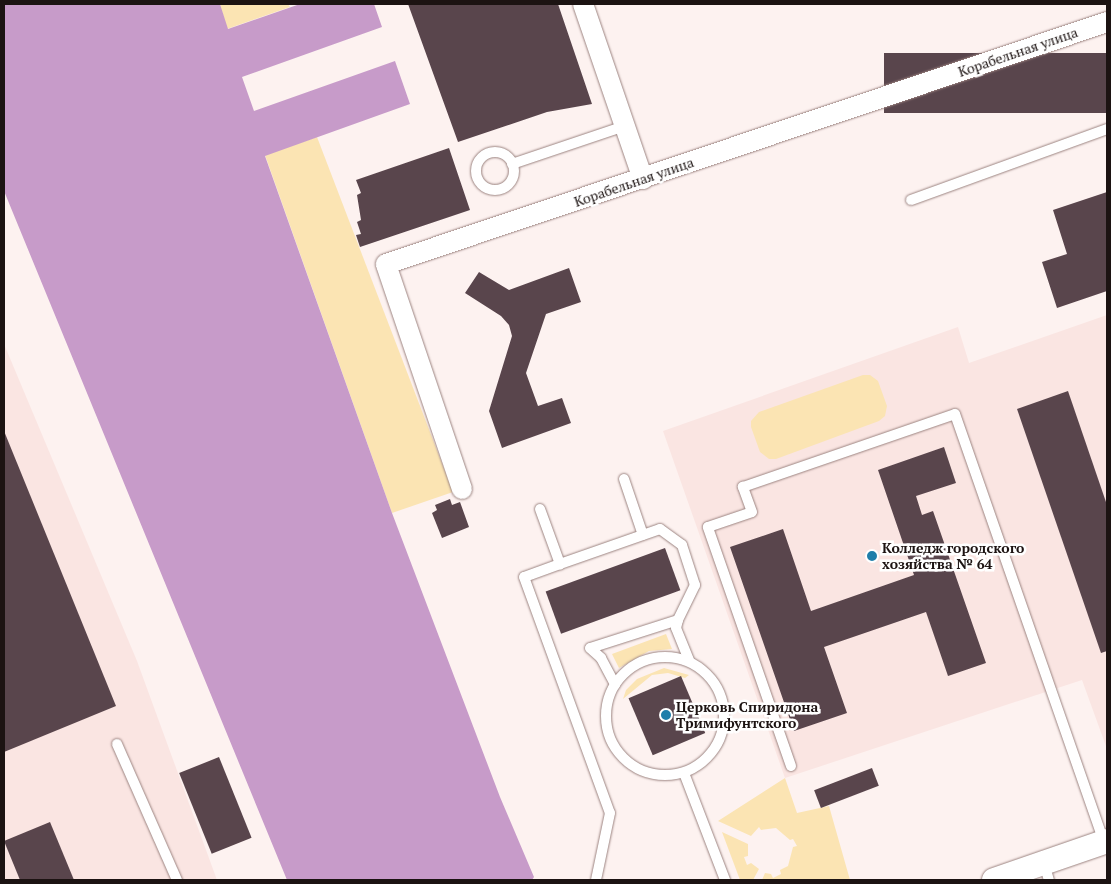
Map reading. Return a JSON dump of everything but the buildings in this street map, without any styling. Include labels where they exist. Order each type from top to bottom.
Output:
[{"type":"street","points":[[583,4],[643,179]]},
{"type":"street","name":"Корабельная улица","points":[[462,489],[386,264],[1107,22]]},
{"type":"street","points":[[994,880],[1047,872],[1106,841]]},
{"type":"lane","points":[[512,164],[625,126]]},
{"type":"lane","points":[[911,200],[1107,129]]},
{"type":"lane","points":[[792,766],[708,527],[752,512],[743,487],[955,414],[1106,841]]},
{"type":"lane","points":[[624,479],[643,535]]},
{"type":"lane","points":[[540,509],[560,564]]},
{"type":"lane","points":[[596,880],[610,813],[524,577],[660,529],[682,545],[695,584],[676,628],[689,661]]},
{"type":"lane","points":[[615,684],[601,658],[590,648],[678,620]]},
{"type":"lane","points":[[669,656],[689,661],[706,672],[718,688],[724,708],[723,729],[716,748],[702,763],[684,773],[665,776],[645,772],[628,763],[615,749],[607,731],[605,712],[615,684],[634,664],[651,658],[669,656]]},
{"type":"lane","points":[[117,744],[177,880]]},
{"type":"lane","points":[[684,773],[725,880]]},
{"type":"shaded area","points":[[4,4],[220,4],[228,29],[300,4],[374,4],[382,27],[242,77],[254,111],[395,61],[410,104],[265,156],[392,513],[500,797],[534,877],[532,880],[287,880],[4,191]]},
{"type":"shaded area","points":[[220,4],[288,4],[290,7],[227,29]]},
{"type":"shaded area","points":[[317,137],[453,492],[392,513],[265,155]]},
{"type":"shaded area","name":"Колледж городского хозяйства № 64","points":[[1107,315],[1107,749],[1082,680],[785,778],[663,431],[958,327],[969,363]]},
{"type":"shaded area","points":[[4,344],[137,661],[217,880],[4,880]]},
{"type":"shaded area","points":[[863,375],[870,375],[878,381],[887,406],[885,416],[879,421],[776,459],[769,459],[760,452],[751,427],[751,421],[759,412]]},
{"type":"shaded area","points":[[666,634],[672,649],[649,651],[619,668],[612,654]]},
{"type":"shaded area","points":[[664,668],[689,675],[685,678],[668,673],[652,675],[623,699],[626,690],[637,679]]},
{"type":"shaded area","points":[[785,778],[797,813],[829,806],[850,880],[762,880],[765,873],[771,874],[773,878],[781,874],[780,870],[788,866],[793,847],[797,846],[793,839],[790,840],[776,828],[761,830],[759,827],[751,836],[718,821]]},
{"type":"shaded area","points":[[722,832],[748,844],[748,856],[744,857],[747,865],[751,863],[759,869],[753,880],[740,880]]},
{"type":"place","name":"Колледж городского хозяйства № 64","points":[[872,556]]},
{"type":"place","name":"Церковь Спиридона Тримифунтского","points":[[666,715]]}]
